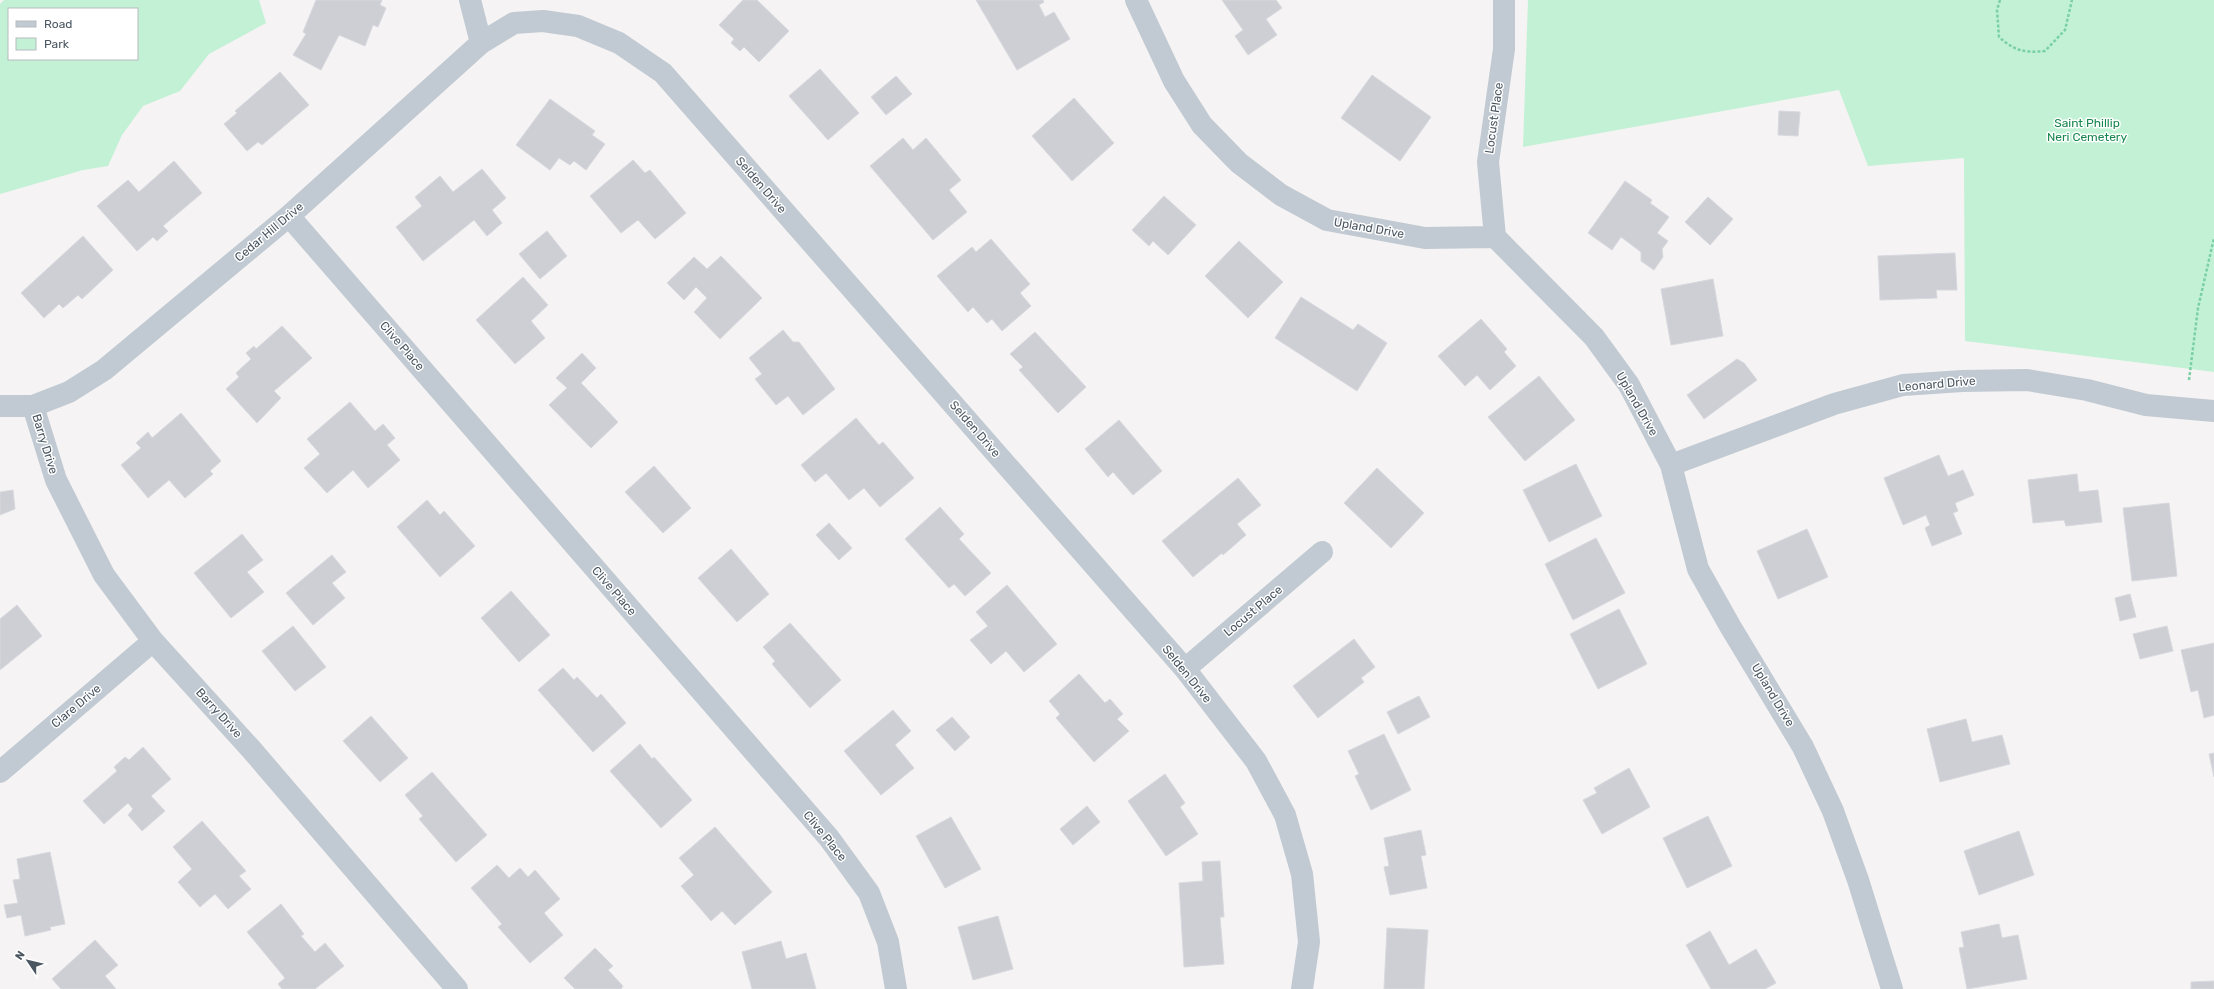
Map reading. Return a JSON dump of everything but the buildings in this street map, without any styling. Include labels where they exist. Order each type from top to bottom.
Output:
[{"type":"street","points":[[470,0],[482,43]]},
{"type":"street","name":"Upland Drive","points":[[1136,0],[1174,81],[1202,125],[1240,163],[1281,195],[1327,220],[1425,238],[1495,237],[1594,337],[1629,385],[1671,465],[1698,568],[1730,626],[1803,747],[1830,804],[1858,880],[1892,989]]},
{"type":"street","name":"Locust Place","points":[[1495,237],[1488,162],[1504,49],[1504,0]]},
{"type":"street","name":"Selden Drive","points":[[482,43],[514,23],[543,21],[578,26],[619,43],[663,73],[1185,669],[1256,761],[1285,815],[1302,874],[1309,942],[1302,989]]},
{"type":"street","name":"Cedar Hill Drive","points":[[0,406],[33,406],[69,392],[104,370],[289,216],[482,43]]},
{"type":"street","name":"Clive Place","points":[[289,216],[828,838],[869,893],[888,942],[896,989]]},
{"type":"street","name":"Leonard Drive","points":[[1671,465],[1834,404],[1903,386],[1962,381],[2027,380],[2087,390],[2146,405],[2214,411]]},
{"type":"street","name":"Barry Drive","points":[[33,406],[56,480],[104,576],[153,641],[251,749],[457,989]]},
{"type":"street","name":"Locust Place","points":[[1185,669],[1322,552]]},
{"type":"street","name":"Clare Drive","points":[[0,772],[153,641]]},
{"type":"path","points":[[2000,0],[1997,10],[1999,37],[2008,45],[2025,53],[2045,51],[2065,30],[2072,0]]},
{"type":"path","points":[[2185,408],[2198,308],[2214,238]]},
{"type":"green space","points":[[4,0],[259,0],[266,23],[209,54],[180,91],[143,106],[122,135],[108,166],[83,170],[0,194],[0,4]]},
{"type":"green space","name":"Saint Phillip Neri Cemetery","points":[[1528,0],[2214,0],[2214,372],[1965,341],[1964,158],[1868,166],[1839,90],[1523,147]]}]
